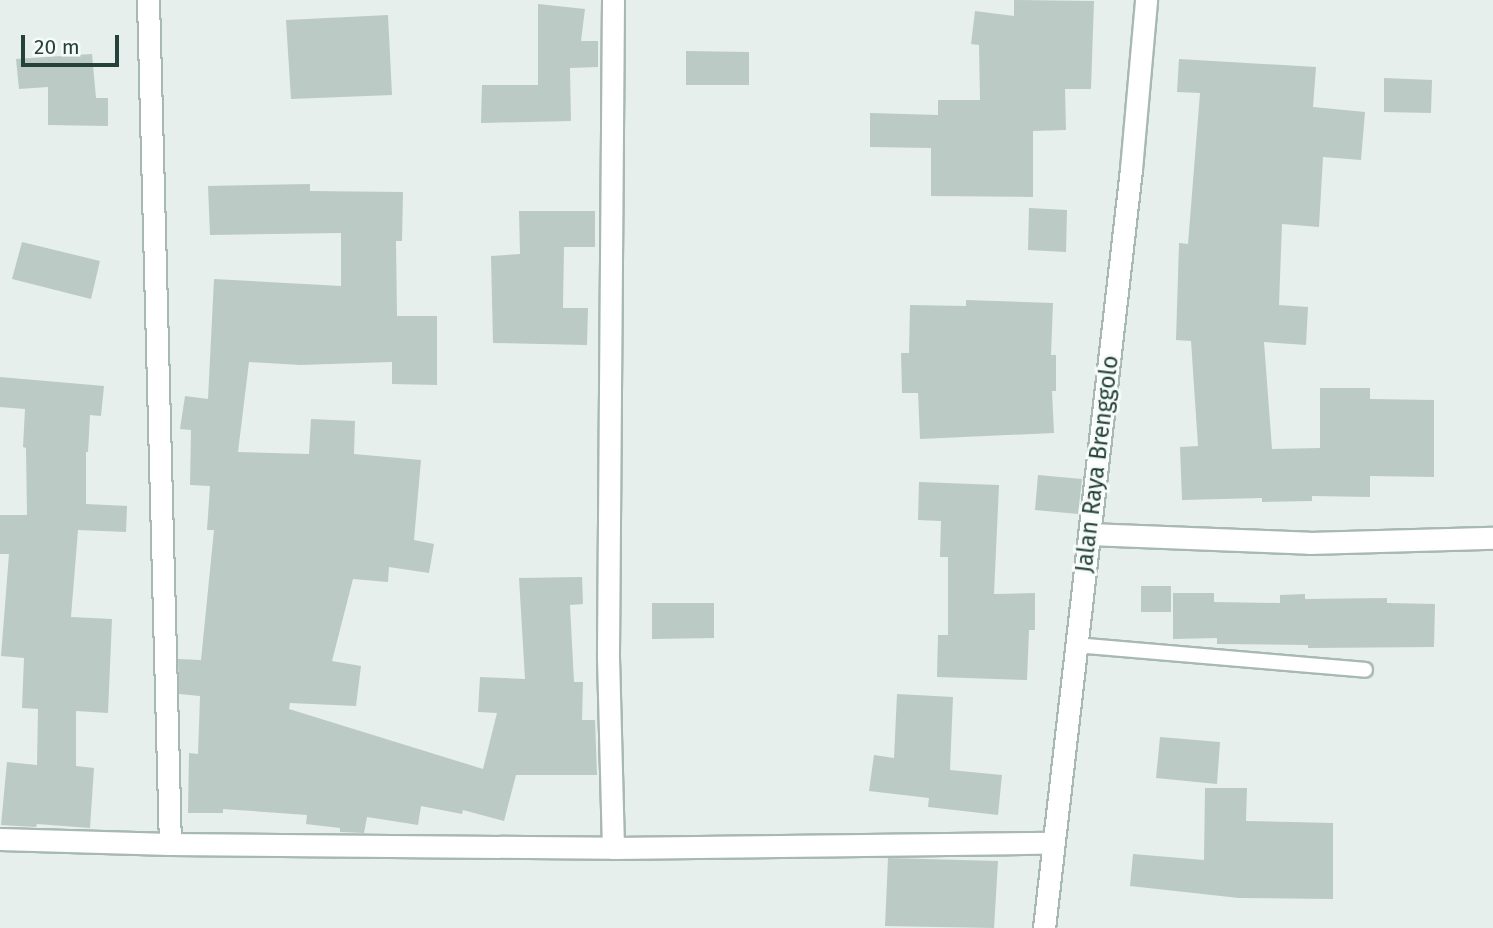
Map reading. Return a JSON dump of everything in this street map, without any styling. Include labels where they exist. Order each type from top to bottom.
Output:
[{"type":"street","points":[[148,0],[170,844]]},
{"type":"street","points":[[613,0],[608,657],[613,848]]},
{"type":"street","name":"Jalan Raya Brenggolo","points":[[1044,928],[1131,169],[1146,0]]},
{"type":"street","points":[[1089,534],[1309,542],[1493,538]]},
{"type":"street","points":[[0,839],[170,844],[613,848],[1053,843]]},
{"type":"lane","points":[[1076,645],[1365,670]]},
{"type":"building","points":[[1014,0],[1094,1],[1091,89],[1065,89],[1066,130],[1033,131],[1033,197],[931,196],[931,148],[870,147],[870,113],[938,115],[938,100],[980,100],[979,45],[971,44],[975,11],[1014,16]]},
{"type":"building","points":[[538,4],[585,9],[581,41],[598,41],[598,67],[570,68],[571,121],[481,123],[482,85],[538,85]]},
{"type":"building","points":[[388,15],[392,95],[291,99],[286,20]]},
{"type":"building","points":[[686,51],[749,52],[749,85],[686,85]]},
{"type":"building","points":[[92,54],[96,98],[108,98],[108,126],[48,125],[48,87],[19,89],[16,59]]},
{"type":"building","points":[[1179,59],[1316,67],[1313,107],[1365,112],[1361,160],[1323,157],[1319,227],[1282,224],[1279,305],[1308,307],[1306,345],[1264,342],[1272,449],[1320,448],[1320,388],[1370,388],[1370,399],[1434,400],[1434,477],[1370,476],[1370,497],[1312,496],[1312,501],[1262,502],[1262,498],[1182,500],[1180,447],[1198,446],[1191,341],[1176,340],[1179,243],[1188,244],[1200,93],[1177,92]]},
{"type":"building","points":[[1384,78],[1432,80],[1431,113],[1384,112]]},
{"type":"building","points":[[310,184],[310,191],[403,192],[402,241],[396,241],[397,316],[437,316],[437,385],[392,384],[392,362],[300,365],[249,362],[238,452],[309,454],[311,419],[355,421],[354,454],[421,460],[414,540],[434,544],[429,573],[389,567],[388,582],[353,579],[332,661],[361,666],[356,706],[290,703],[289,709],[483,769],[497,713],[478,712],[480,677],[525,679],[519,578],[582,577],[583,604],[570,605],[574,682],[583,682],[582,720],[595,720],[597,775],[516,775],[504,821],[463,810],[462,814],[421,806],[418,825],[367,817],[364,833],[340,832],[340,828],[306,824],[307,815],[223,809],[223,813],[188,813],[189,753],[198,754],[200,696],[179,694],[178,659],[201,660],[214,530],[207,530],[210,486],[190,485],[191,430],[180,429],[185,396],[208,399],[214,279],[341,286],[341,233],[210,235],[208,186]]},
{"type":"building","points":[[1029,208],[1067,210],[1066,252],[1028,250]]},
{"type":"building","points":[[519,211],[595,211],[595,247],[564,247],[563,308],[588,308],[587,345],[493,343],[491,256],[520,254]]},
{"type":"building","points":[[22,242],[100,261],[91,299],[12,279]]},
{"type":"building","points":[[966,300],[1053,303],[1051,355],[1056,355],[1056,391],[1052,391],[1054,433],[920,439],[918,393],[902,393],[901,353],[909,353],[910,305],[966,306]]},
{"type":"building","points":[[0,377],[104,386],[101,416],[90,415],[86,452],[86,504],[127,506],[126,532],[78,530],[71,617],[112,619],[108,713],[76,711],[76,766],[94,768],[90,828],[37,824],[36,827],[1,825],[7,762],[37,765],[38,709],[22,708],[24,658],[1,656],[9,554],[0,554],[0,515],[27,515],[26,448],[23,447],[25,409],[0,407]]},
{"type":"building","points":[[1038,475],[1082,479],[1078,514],[1035,510]]},
{"type":"building","points":[[919,482],[999,485],[994,594],[1035,593],[1035,630],[1029,630],[1027,680],[937,677],[938,635],[948,635],[948,557],[940,557],[941,521],[918,520]]},
{"type":"building","points":[[1141,586],[1171,586],[1171,612],[1141,612]]},
{"type":"building","points":[[1173,593],[1214,593],[1214,602],[1280,603],[1280,595],[1305,594],[1305,599],[1387,598],[1387,603],[1435,604],[1434,647],[1308,648],[1308,645],[1217,644],[1217,638],[1173,639]]},
{"type":"building","points":[[652,603],[714,603],[714,638],[652,639]]},
{"type":"building","points":[[897,694],[953,697],[950,770],[1002,775],[998,815],[928,807],[929,798],[869,791],[874,755],[894,758]]},
{"type":"building","points":[[1160,737],[1220,742],[1217,784],[1156,778]]},
{"type":"building","points":[[1205,788],[1247,788],[1246,821],[1333,823],[1333,899],[1239,898],[1130,886],[1133,854],[1204,860]]},
{"type":"building","points":[[888,858],[998,861],[994,928],[885,926]]}]
